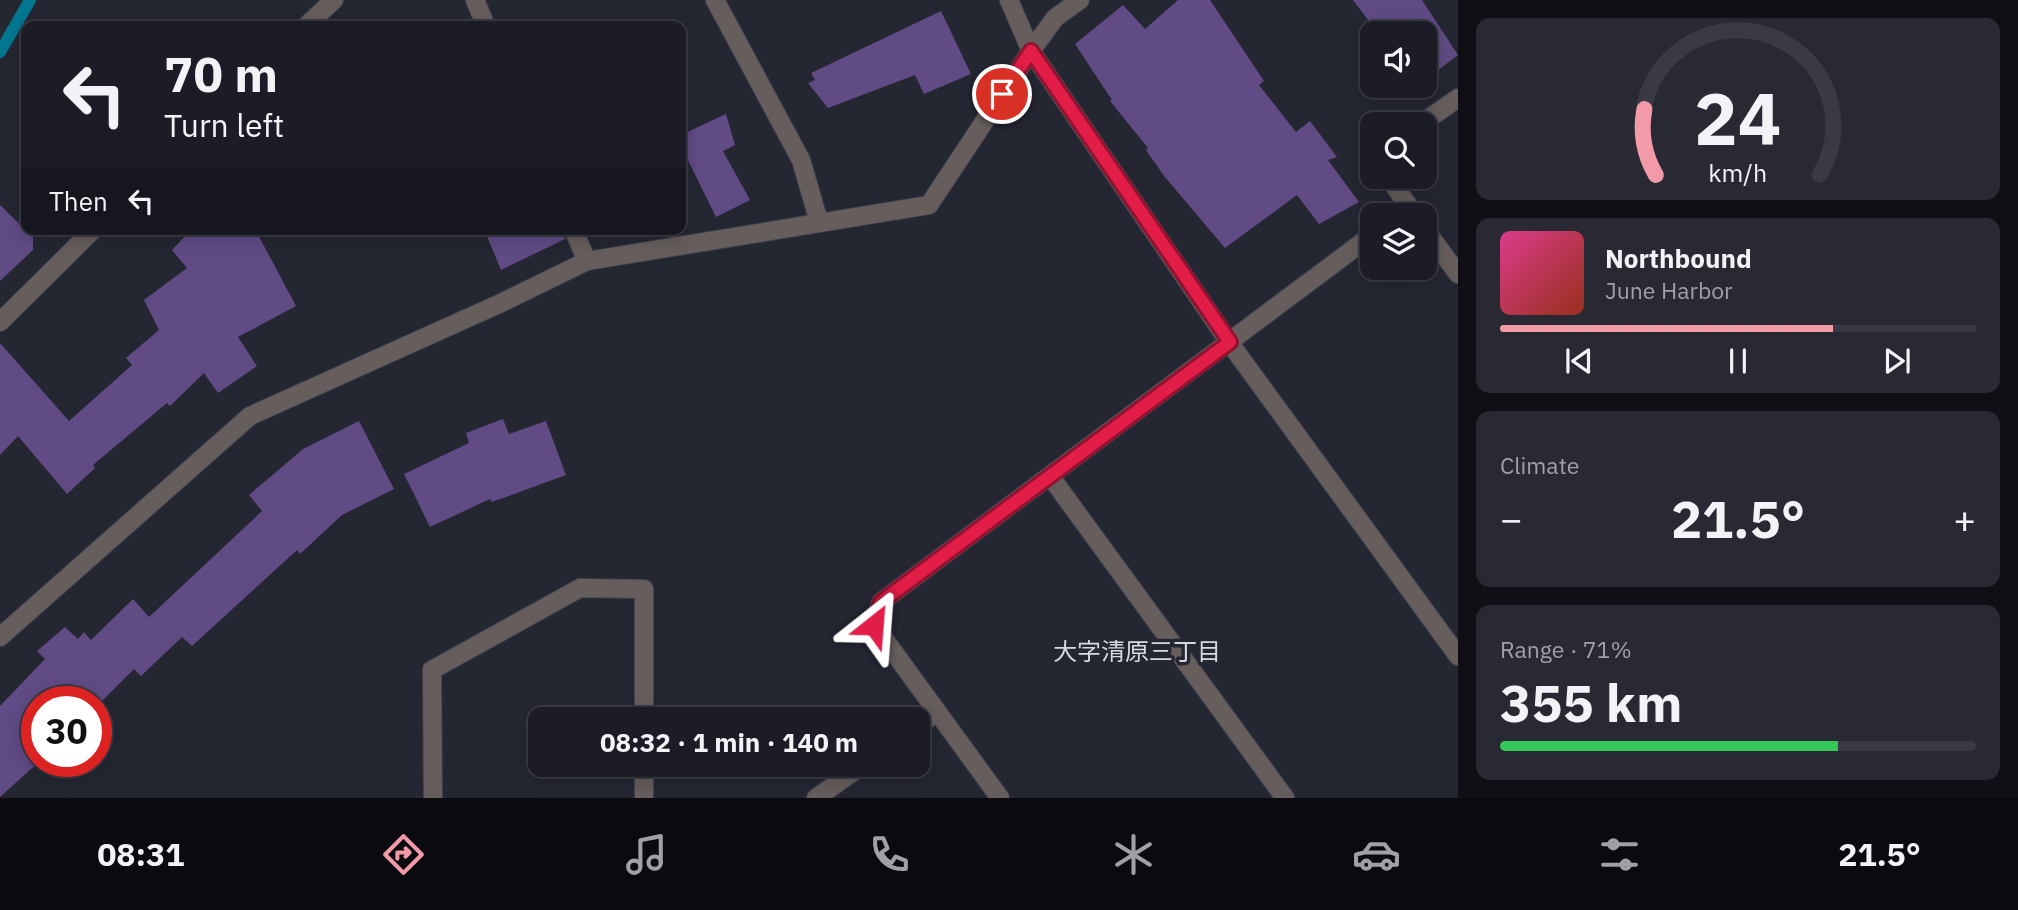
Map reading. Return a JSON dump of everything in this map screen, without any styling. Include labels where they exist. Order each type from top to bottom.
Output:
[{"type":"street","points":[[311,21],[334,0]]},
{"type":"street","points":[[475,0],[484,21]]},
{"type":"street","points":[[715,0],[801,160],[819,222]]},
{"type":"street","points":[[1009,0],[1031,51],[1230,342],[1458,656]]},
{"type":"street","points":[[0,637],[250,416],[501,303],[587,261],[929,205],[1055,18],[1080,0]]},
{"type":"street","points":[[1437,113],[1458,98]]},
{"type":"street","points":[[0,322],[88,235]]},
{"type":"street","points":[[576,235],[587,261]]},
{"type":"street","points":[[1000,798],[874,625],[881,602],[1360,244]]},
{"type":"street","points":[[1437,246],[1458,274]]},
{"type":"street","points":[[1050,476],[1285,798]]},
{"type":"street","points":[[433,798],[432,670],[580,588],[644,589],[644,707]]},
{"type":"street","points":[[930,717],[937,712]]},
{"type":"street","points":[[644,777],[644,798]]},
{"type":"street","points":[[816,798],[846,777]]},
{"type":"building","points":[[1178,0],[1210,0],[1264,81],[1259,85],[1296,132],[1310,121],[1337,157],[1328,160],[1359,202],[1319,224],[1297,195],[1225,248],[1164,176],[1146,150],[1148,148],[1110,101],[1112,100],[1075,44],[1123,5],[1145,29]]},
{"type":"building","points":[[1353,0],[1422,0],[1436,21],[1369,21]]},
{"type":"building","points":[[941,11],[971,74],[924,94],[915,75],[828,108],[808,83],[815,80],[811,73]]},
{"type":"building","points":[[1437,23],[1458,55],[1437,71]]},
{"type":"building","points":[[726,114],[735,145],[723,151],[750,200],[716,217],[686,156],[686,133]]},
{"type":"building","points":[[0,205],[21,225],[21,235],[33,237],[33,250],[0,281]]},
{"type":"building","points":[[186,235],[258,235],[296,306],[238,337],[257,366],[218,393],[204,373],[170,406],[167,403],[93,465],[95,468],[67,494],[18,436],[0,455],[0,343],[69,421],[132,365],[126,358],[159,330],[144,300],[187,268],[172,250]]},
{"type":"building","points":[[486,235],[564,235],[565,239],[501,270]]},
{"type":"building","points":[[503,419],[509,434],[546,421],[566,475],[492,502],[490,499],[430,527],[404,474],[469,443],[466,433]]},
{"type":"building","points":[[359,421],[394,489],[342,515],[300,554],[297,550],[192,646],[182,637],[141,676],[134,669],[112,691],[112,686],[21,686],[22,777],[0,797],[0,706],[45,659],[37,651],[65,627],[78,639],[84,632],[91,640],[133,599],[149,617],[262,511],[249,495],[303,449]]},
{"type":"waterway","points":[[0,52],[30,0]]},
{"type":"district","name":"大字清原三丁目","points":[[1137,652]]},
{"type":"route","points":[[874,625],[881,602],[1230,342],[1031,51],[1002,94]]}]
